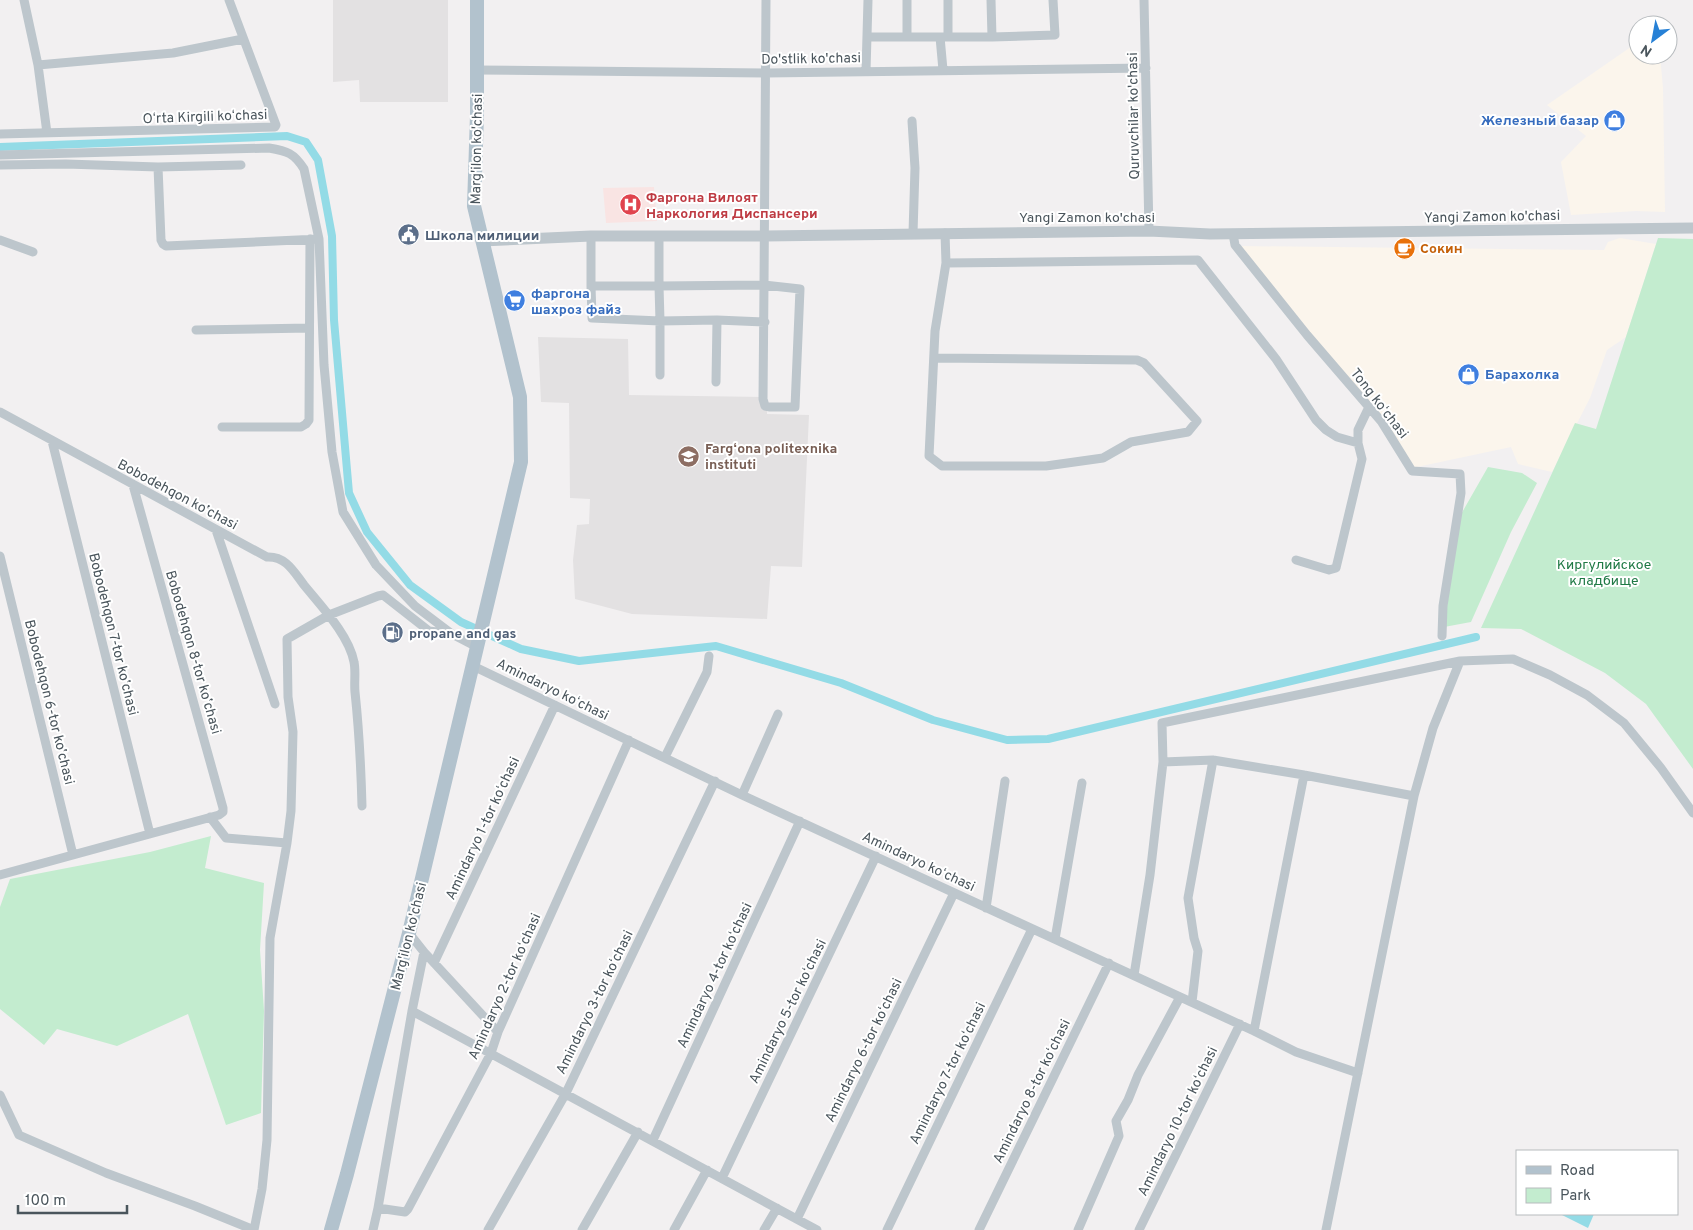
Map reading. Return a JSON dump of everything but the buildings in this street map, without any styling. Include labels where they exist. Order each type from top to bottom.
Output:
[{"type":"main road","name":"Marg'ilon ko'chasi","points":[[331,1230],[409,933],[521,462],[520,397],[474,206],[477,114],[477,0]]},
{"type":"street","points":[[24,0],[38,65],[47,133]]},
{"type":"street","name":"Oʻrta Kirgili koʻchasi","points":[[0,134],[275,128],[276,125],[229,0]]},
{"type":"street","points":[[591,286],[764,285],[800,289],[795,407],[765,406],[763,399],[764,285],[766,236],[766,0]]},
{"type":"street","points":[[866,71],[868,0]]},
{"type":"street","points":[[907,0],[907,37]]},
{"type":"street","points":[[943,70],[948,0]]},
{"type":"street","points":[[991,0],[992,37]]},
{"type":"street","points":[[867,37],[1055,35],[1053,0]]},
{"type":"street","name":"Quruvchilar ko'chasi","points":[[1144,0],[1149,231]]},
{"type":"street","points":[[38,65],[173,53],[243,39]]},
{"type":"street","name":"Do'stlik ko'chasi","points":[[477,70],[766,72],[1146,68]]},
{"type":"street","points":[[912,121],[915,168],[913,233]]},
{"type":"street","points":[[0,155],[269,148],[286,151],[298,159],[304,169],[314,239],[332,452],[343,512],[376,565],[415,606],[452,634]]},
{"type":"street","points":[[0,165],[66,164],[158,167],[241,165]]},
{"type":"street","points":[[158,167],[162,240],[166,246],[314,239]]},
{"type":"street","name":"Yangi Zamon ko'chasi","points":[[482,241],[591,236],[766,236],[1149,231],[1233,234],[1693,228]]},
{"type":"street","points":[[934,358],[1137,360],[1144,363],[1197,421],[1188,432],[1131,442],[1103,458],[1046,466],[942,466],[930,456],[935,331],[946,263],[946,233]]},
{"type":"street","name":"Tong koʻchasi","points":[[1233,234],[1235,245],[1307,335],[1381,422],[1412,471],[1460,474],[1461,493],[1443,606],[1442,636]]},
{"type":"street","points":[[591,236],[592,318],[765,322]]},
{"type":"street","points":[[659,236],[660,375]]},
{"type":"street","points":[[222,427],[301,427],[309,420],[309,328],[314,239]]},
{"type":"street","points":[[0,240],[33,252]]},
{"type":"street","points":[[946,263],[1198,260],[1276,358],[1316,420],[1336,437],[1358,443]]},
{"type":"street","points":[[716,382],[717,320]]},
{"type":"street","points":[[196,330],[309,328]]},
{"type":"street","points":[[1296,560],[1330,570],[1336,568],[1362,459],[1358,443],[1358,430],[1369,407]]},
{"type":"street","name":"Bobodehqon koʼchasi","points":[[0,412],[52,442],[267,557],[282,559],[329,615],[346,641],[354,662],[354,684],[361,757],[362,806]]},
{"type":"street","name":"Bobodehqon 7-tor koʼchasi","points":[[52,442],[150,834]]},
{"type":"street","name":"Bobodehqon 8-tor koʼchasi","points":[[133,485],[224,808],[223,812],[219,815],[210,817]]},
{"type":"street","points":[[216,530],[274,704]]},
{"type":"street","name":"Bobodehqon 6-tor koʼchasi","points":[[0,556],[73,855]]},
{"type":"street","points":[[0,1095],[19,1136],[106,1174],[254,1230],[262,1189],[267,1140],[270,938],[291,811],[293,732],[288,697],[287,639],[329,615],[383,595],[429,631],[452,634],[477,644]]},
{"type":"street","points":[[666,757],[706,672],[709,656]]},
{"type":"street","points":[[1134,975],[1150,875],[1163,762],[1162,723],[1460,661],[1513,659],[1550,675],[1587,695],[1624,723],[1661,768],[1693,813]]},
{"type":"street","points":[[1326,1230],[1414,796],[1433,728],[1460,661]]},
{"type":"street","name":"Amindaryo koʻchasi","points":[[473,666],[742,795],[1240,1024],[1296,1052],[1358,1074]]},
{"type":"street","name":"Amindaryo 1-tor koʻchasi","points":[[434,963],[555,705]]},
{"type":"street","points":[[742,795],[778,714]]},
{"type":"street","name":"Amindaryo 2-tor koʻchasi","points":[[378,1208],[400,1213],[408,1209],[491,1053],[498,1032],[629,740]]},
{"type":"street","points":[[1163,762],[1213,760],[1414,796]]},
{"type":"street","points":[[1192,1002],[1198,951],[1194,938],[1188,898],[1213,760]]},
{"type":"street","points":[[1254,1031],[1304,775]]},
{"type":"street","name":"Amindaryo 3-tor koʻchasi","points":[[488,1230],[566,1093],[715,781]]},
{"type":"street","points":[[986,908],[1005,781]]},
{"type":"street","points":[[1055,939],[1082,783]]},
{"type":"street","points":[[0,875],[210,817],[226,838],[287,843]]},
{"type":"street","name":"Amindaryo 4-tor koʻchasi","points":[[653,1140],[800,821]]},
{"type":"street","name":"Amindaryo 5-tor koʻchasi","points":[[722,1178],[876,856]]},
{"type":"street","name":"Amindaryo 6-tor koʻchasi","points":[[797,1218],[954,893]]},
{"type":"street","name":"Amindaryo 7-tor koʻchasi","points":[[887,1230],[1032,929]]},
{"type":"street","points":[[409,933],[424,952],[498,1032]]},
{"type":"street","points":[[373,1230],[424,952]]},
{"type":"street","name":"Amindaryo 8-tor koʻchasi","points":[[979,1230],[1109,964]]},
{"type":"street","points":[[1078,1230],[1119,1136],[1116,1121],[1128,1100],[1138,1074],[1180,997]]},
{"type":"street","points":[[412,1011],[817,1230]]},
{"type":"street","name":"Amindaryo 10-tor koʻchasi","points":[[1139,1230],[1240,1024]]},
{"type":"street","points":[[582,1230],[638,1132]]},
{"type":"street","points":[[674,1230],[707,1170]]},
{"type":"street","points":[[764,1230],[777,1208]]},
{"type":"shaded area","points":[[333,0],[448,0],[448,102],[360,102],[359,80],[333,82]]},
{"type":"shaded area","name":"Железный базар","points":[[1628,49],[1628,65],[1661,65],[1665,212],[1636,211],[1571,215],[1561,162],[1586,136],[1547,105]]},
{"type":"shaded area","name":"Фаргона Вилоят Наркология Диспансери","points":[[654,187],[657,221],[606,223],[603,188]]},
{"type":"shaded area","name":"Барахолка","points":[[1620,238],[1656,244],[1626,337],[1607,350],[1590,398],[1552,472],[1518,464],[1511,447],[1412,468],[1376,419],[1237,246],[1604,250],[1608,242]]},
{"type":"shaded area","name":"Fargʻona politexnika instituti","points":[[538,337],[628,339],[629,395],[767,397],[767,414],[809,415],[802,567],[771,566],[767,619],[632,614],[575,599],[573,560],[577,525],[589,524],[590,499],[570,498],[569,403],[541,402]]},
{"type":"green space","name":"Киргулийское кладбище","points":[[1658,238],[1693,239],[1693,769],[1646,704],[1605,673],[1521,629],[1481,628],[1575,423],[1596,429]]},
{"type":"green space","points":[[1488,467],[1522,473],[1537,483],[1511,532],[1471,622],[1444,627],[1460,516]]},
{"type":"green space","points":[[211,836],[205,868],[264,883],[260,950],[264,1011],[261,1113],[226,1125],[188,1014],[117,1046],[57,1029],[44,1045],[0,1009],[0,907],[10,879],[150,852]]},
{"type":"water","points":[[1562,1215],[1594,1215],[1588,1228]]},
{"type":"waterway","points":[[0,147],[287,136],[306,142],[318,160],[332,236],[334,320],[349,493],[367,532],[410,585],[461,622],[521,649],[579,661],[716,646],[841,683],[933,720],[1007,740],[1048,739],[1476,637]]},
{"type":"place","name":"Железный базар","points":[[1615,120]]},
{"type":"place","name":"Фаргона Вилоят Наркология Диспансери","points":[[630,205]]},
{"type":"place","name":"Школа милиции","points":[[409,235]]},
{"type":"place","name":"Сокин","points":[[1404,248]]},
{"type":"place","name":"фаргона шахроз файз","points":[[515,301]]},
{"type":"place","name":"Барахолка","points":[[1469,374]]},
{"type":"place","name":"Fargʻona politexnika instituti","points":[[689,456]]},
{"type":"place","name":"propane and gas","points":[[393,633]]}]
